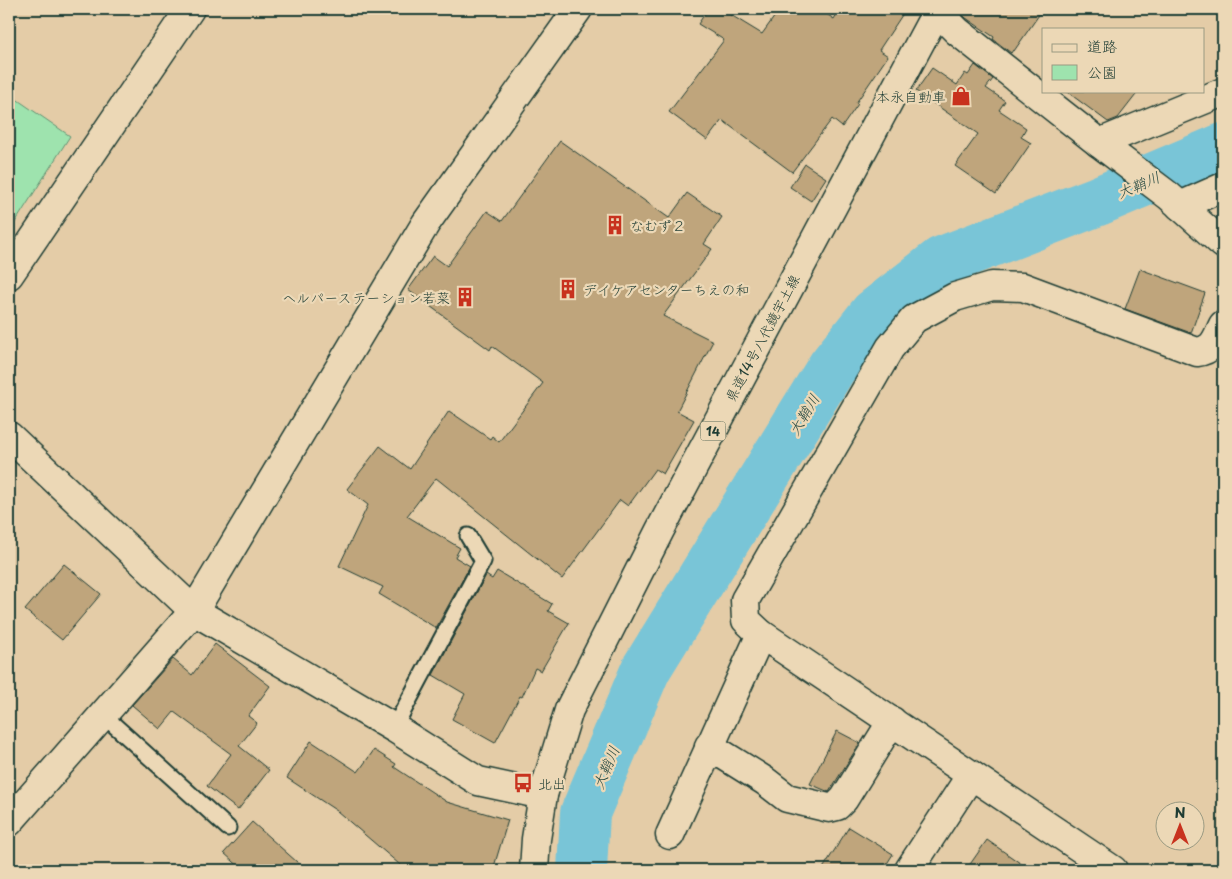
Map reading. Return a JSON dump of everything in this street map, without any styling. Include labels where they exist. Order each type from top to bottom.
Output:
[{"type":"street","points":[[9,275],[190,9]]},
{"type":"street","points":[[9,822],[194,611],[426,223],[578,9]]},
{"type":"street","points":[[937,9],[957,31],[1174,201],[1223,244]]},
{"type":"street","name":"県道14号八代鏡宇土線","points":[[534,870],[536,839],[543,795],[569,710],[660,530],[937,9]]},
{"type":"street","points":[[1106,148],[1223,92]]},
{"type":"street","points":[[1174,201],[1223,187]]},
{"type":"street","points":[[1113,870],[761,634],[746,620],[745,600],[890,348],[914,319],[955,297],[992,286],[1024,288],[1197,352],[1206,351],[1214,343],[1223,325]]},
{"type":"street","points":[[9,436],[194,611],[394,728],[478,781],[543,795]]},
{"type":"street","points":[[670,835],[761,634]]},
{"type":"street","points":[[709,746],[765,781],[787,798],[829,808],[836,806],[844,799],[892,721]]},
{"type":"street","points":[[918,867],[971,775]]},
{"type":"lane","points":[[394,728],[483,561],[468,536]]},
{"type":"lane","points":[[103,715],[228,828]]},
{"type":"green space","points":[[9,94],[70,136],[9,232]]},
{"type":"building","points":[[708,9],[721,9],[762,34],[780,9],[819,9],[834,19],[840,9],[906,9],[879,50],[888,56],[842,127],[832,119],[792,172],[722,120],[707,140],[669,112],[724,40],[698,24]]},
{"type":"building","points":[[957,9],[1043,9],[1011,53],[993,39],[994,37],[966,18]]},
{"type":"building","points":[[975,65],[993,79],[986,88],[1005,101],[999,110],[1026,128],[1021,137],[1031,143],[996,194],[955,166],[978,134],[916,91],[932,68],[957,85],[965,73],[968,75]]},
{"type":"building","points":[[1067,92],[1138,92],[1118,118],[1108,122]]},
{"type":"building","points":[[560,141],[669,218],[687,193],[722,217],[704,244],[712,249],[663,316],[713,341],[677,411],[694,420],[663,474],[655,469],[628,506],[620,500],[562,579],[436,478],[407,516],[460,548],[455,557],[470,566],[436,628],[379,594],[383,587],[339,566],[368,505],[347,489],[380,446],[410,469],[449,411],[490,439],[492,436],[499,442],[543,383],[492,346],[490,350],[408,290],[433,256],[447,266],[487,211],[502,221]]},
{"type":"building","points":[[805,164],[826,178],[811,201],[790,187]]},
{"type":"building","points":[[1140,269],[1205,293],[1191,333],[1125,309]]},
{"type":"building","points":[[64,564],[101,594],[62,640],[25,610]]},
{"type":"building","points":[[497,571],[552,604],[548,611],[569,623],[541,671],[535,668],[522,697],[520,696],[495,743],[452,719],[465,694],[433,675],[486,575],[492,579]]},
{"type":"building","points":[[215,644],[270,686],[248,716],[257,723],[239,746],[269,770],[238,810],[207,786],[231,754],[174,712],[160,729],[132,705],[173,659],[192,675]]},
{"type":"building","points":[[837,731],[860,743],[829,792],[810,784]]},
{"type":"building","points":[[311,741],[358,772],[374,750],[396,764],[394,767],[447,802],[508,820],[493,870],[406,870],[337,811],[287,778]]},
{"type":"building","points":[[252,822],[306,870],[243,870],[224,853]]},
{"type":"building","points":[[849,827],[893,854],[883,870],[822,870]]},
{"type":"building","points":[[987,840],[1030,870],[966,870]]},
{"type":"waterway","name":"大鞘川","points":[[582,870],[585,813],[646,669],[832,367],[874,314],[942,261],[1098,201],[1223,148]]},
{"type":"place","name":"本永自動車","points":[[961,96]]},
{"type":"place","name":"なむず２","points":[[615,225]]},
{"type":"place","name":"デイケアセンターちえの和","points":[[568,289]]},
{"type":"place","name":"ヘルパーステーション若菜","points":[[465,297]]},
{"type":"place","name":"北出","points":[[523,783]]}]
